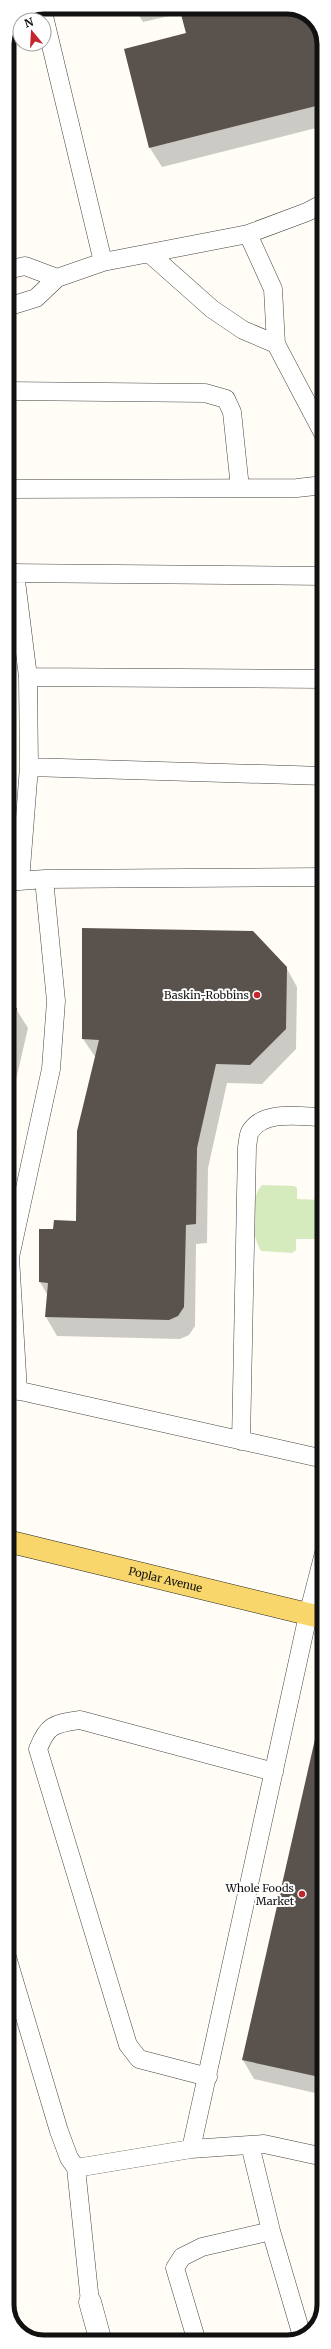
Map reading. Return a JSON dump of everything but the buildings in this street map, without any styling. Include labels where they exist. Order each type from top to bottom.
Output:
[{"type":"main road","name":"Poplar Avenue","points":[[14,1543],[316,1616]]},
{"type":"street","points":[[90,2302],[99,2335]]},
{"type":"lane","points":[[43,14],[103,262]]},
{"type":"lane","points":[[14,305],[36,298],[57,278],[103,262],[248,234],[308,212],[317,207]]},
{"type":"lane","points":[[248,234],[273,289],[276,344],[317,422]]},
{"type":"lane","points":[[150,254],[212,309],[243,330],[276,344]]},
{"type":"lane","points":[[14,268],[25,266],[57,278]]},
{"type":"lane","points":[[14,391],[205,393],[226,399],[232,412],[240,488]]},
{"type":"lane","points":[[14,488],[297,488],[317,486]]},
{"type":"lane","points":[[14,573],[317,576]]},
{"type":"lane","points":[[14,591],[28,677],[29,767],[14,874]]},
{"type":"lane","points":[[28,677],[317,679]]},
{"type":"lane","points":[[29,767],[317,776]]},
{"type":"lane","points":[[14,881],[44,879],[317,877]]},
{"type":"lane","points":[[14,1239],[51,1069],[56,1001],[44,879]]},
{"type":"lane","points":[[241,1441],[247,1147],[250,1132],[260,1122],[277,1117],[317,1117]]},
{"type":"lane","points":[[14,1390],[317,1457]]},
{"type":"lane","points":[[191,2150],[274,1772],[316,1616]]},
{"type":"lane","points":[[208,2077],[139,2059],[128,2045],[38,1749],[45,1732],[56,1723],[80,1720],[274,1772]]},
{"type":"lane","points":[[14,1980],[59,2131],[69,2158],[76,2168],[90,2302]]},
{"type":"lane","points":[[76,2168],[191,2150],[264,2144],[317,2155]]},
{"type":"lane","points":[[250,2145],[271,2231],[301,2331]]},
{"type":"lane","points":[[195,2335],[175,2268],[182,2257],[202,2248],[271,2231]]},
{"type":"green space","points":[[262,1185],[294,1186],[297,1188],[297,1199],[317,1200],[317,1239],[296,1239],[296,1250],[292,1253],[261,1251],[255,1236],[252,1218],[253,1208]]},
{"type":"place","name":"Baskin-Robbins","points":[[257,995]]},
{"type":"place","name":"Whole Foods Market","points":[[302,1894]]}]
